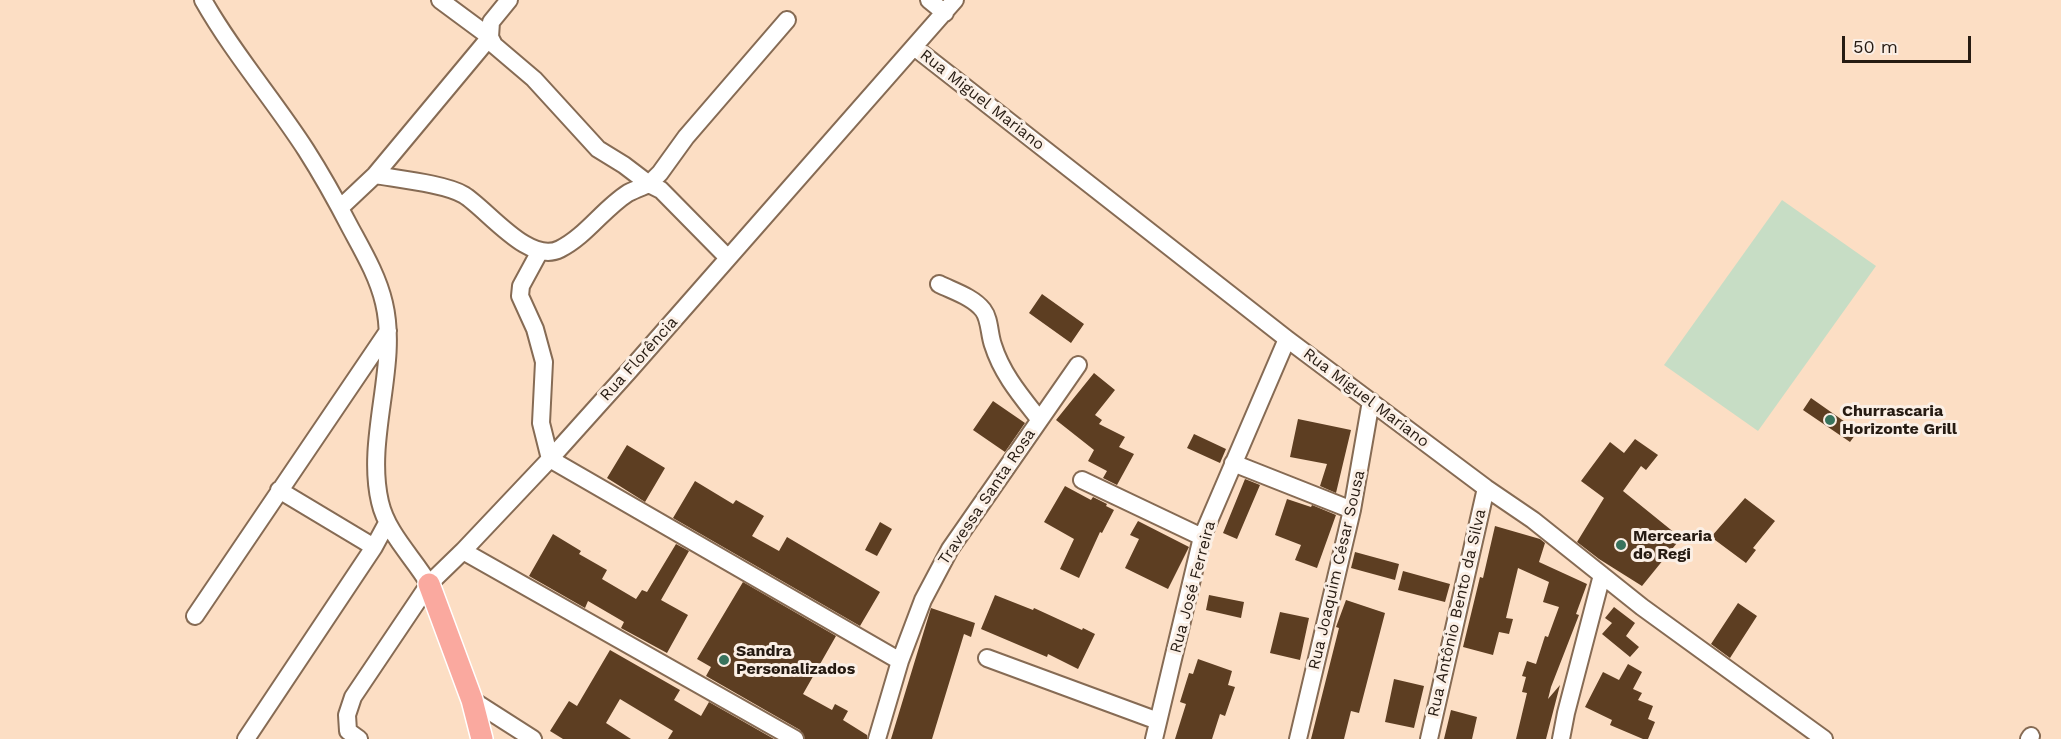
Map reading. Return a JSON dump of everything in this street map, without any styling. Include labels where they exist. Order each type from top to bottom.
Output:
[{"type":"main road","points":[[429,584],[472,700],[482,739]]},
{"type":"street","points":[[203,0],[221,32],[305,149],[340,208],[376,279],[385,304],[388,331],[376,450],[380,504],[387,523],[429,584]]},
{"type":"street","points":[[440,0],[490,37],[500,51],[534,79],[598,149],[661,190],[728,258]]},
{"type":"street","points":[[340,208],[375,175],[490,37],[491,22],[509,0]]},
{"type":"street","points":[[929,0],[950,6]]},
{"type":"street","name":"Rua Florência","points":[[354,735],[347,716],[353,697],[429,584],[550,459],[950,6]]},
{"type":"street","points":[[375,175],[428,184],[463,195],[526,246],[540,251],[558,250],[627,194],[649,184],[660,174],[686,137],[787,20]]},
{"type":"street","name":"Rua Miguel Mariano","points":[[914,47],[1287,339],[1486,488],[1533,520],[1642,607],[1824,739]]},
{"type":"street","points":[[540,251],[521,286],[520,296],[535,329],[544,362],[541,423],[550,459],[900,661]]},
{"type":"street","points":[[939,284],[971,299],[982,308],[987,315],[993,345],[1006,377],[1038,419]]},
{"type":"street","points":[[195,616],[388,331]]},
{"type":"street","name":"Rua José Ferreira","points":[[1154,739],[1202,537],[1287,339]]},
{"type":"street","name":"Travessa Santa Rosa","points":[[877,739],[900,661],[923,600],[950,549],[1038,419],[1078,365]]},
{"type":"street","name":"Rua Joaquim César Sousa","points":[[1298,739],[1352,510],[1371,401]]},
{"type":"street","points":[[1233,463],[1352,510]]},
{"type":"street","points":[[1082,480],[1202,537]]},
{"type":"street","name":"Rua Antônio Bento da Silva","points":[[1429,739],[1486,488]]},
{"type":"street","points":[[279,490],[374,547]]},
{"type":"street","points":[[246,739],[374,547],[387,523]]},
{"type":"street","points":[[463,551],[795,739]]},
{"type":"street","points":[[1561,739],[1602,575]]},
{"type":"street","points":[[987,658],[1158,721]]},
{"type":"street","points":[[472,700],[533,739]]},
{"type":"green space","points":[[1782,200],[1876,266],[1758,431],[1664,365]]},
{"type":"building","points":[[1042,294],[1084,324],[1071,343],[1029,313]]},
{"type":"building","points":[[1094,373],[1115,390],[1095,415],[1102,420],[1099,424],[1125,437],[1119,447],[1134,454],[1117,485],[1103,478],[1107,471],[1088,461],[1094,450],[1056,420]]},
{"type":"building","name":"Churrascaria Horizonte Grill","points":[[1811,398],[1858,431],[1850,442],[1803,410]]},
{"type":"building","points":[[993,401],[1025,423],[1005,452],[973,430]]},
{"type":"building","points":[[1298,419],[1351,430],[1336,493],[1320,486],[1327,464],[1290,457]]},
{"type":"building","points":[[1194,434],[1226,449],[1220,463],[1187,448]]},
{"type":"building","points":[[1635,439],[1658,455],[1646,470],[1641,466],[1623,491],[1681,538],[1642,586],[1577,542],[1604,498],[1581,481],[1610,442],[1624,453]]},
{"type":"building","points":[[627,445],[665,468],[645,502],[607,478]]},
{"type":"building","points":[[1245,479],[1260,485],[1237,539],[1223,533]]},
{"type":"building","points":[[695,481],[733,504],[736,500],[764,516],[752,536],[779,551],[787,537],[880,592],[860,626],[673,518]]},
{"type":"building","points":[[1065,486],[1091,500],[1093,497],[1114,510],[1102,533],[1100,532],[1079,578],[1060,569],[1074,539],[1044,522]]},
{"type":"building","points":[[1745,498],[1775,521],[1753,548],[1756,550],[1746,563],[1711,537]]},
{"type":"building","points":[[1287,499],[1311,507],[1312,505],[1336,515],[1317,568],[1295,560],[1301,545],[1275,535]]},
{"type":"building","points":[[1138,521],[1189,547],[1168,589],[1125,568],[1139,539],[1130,535]]},
{"type":"building","points":[[880,522],[892,529],[877,556],[865,550]]},
{"type":"building","points":[[1495,526],[1540,539],[1545,543],[1539,562],[1587,584],[1576,614],[1579,615],[1551,687],[1548,699],[1560,685],[1546,739],[1516,739],[1527,693],[1522,692],[1526,677],[1522,676],[1527,661],[1536,664],[1545,636],[1548,637],[1559,607],[1543,602],[1549,582],[1518,568],[1506,618],[1513,619],[1509,634],[1499,632],[1493,655],[1463,647]]},
{"type":"building","points":[[553,534],[581,551],[579,554],[607,570],[602,579],[636,599],[642,590],[647,592],[676,544],[689,551],[661,600],[688,615],[667,653],[621,628],[624,622],[588,601],[585,608],[529,576]]},
{"type":"building","points":[[1355,552],[1399,564],[1395,580],[1351,568]]},
{"type":"building","points":[[1403,571],[1450,584],[1445,602],[1398,590]]},
{"type":"building","points":[[743,582],[836,636],[803,694],[832,710],[835,704],[848,711],[843,720],[867,735],[867,739],[805,739],[800,730],[706,676],[711,667],[697,659]]},
{"type":"building","points":[[995,595],[1033,610],[1034,608],[1095,634],[1078,669],[1048,654],[1047,657],[981,629]]},
{"type":"building","points":[[1209,595],[1244,602],[1241,618],[1206,610]]},
{"type":"building","points":[[1346,600],[1385,613],[1359,713],[1351,711],[1344,739],[1311,739],[1339,628],[1336,627]]},
{"type":"building","points":[[1738,603],[1757,616],[1730,658],[1711,644]]},
{"type":"building","points":[[1614,607],[1635,623],[1626,636],[1639,647],[1630,657],[1602,634],[1612,623],[1605,618]]},
{"type":"building","points":[[931,608],[975,623],[971,637],[964,634],[932,739],[891,739]]},
{"type":"building","points":[[1280,612],[1309,618],[1300,660],[1270,653]]},
{"type":"building","points":[[610,650],[680,690],[674,700],[701,716],[709,702],[774,739],[668,739],[673,731],[620,699],[606,723],[631,739],[563,739],[550,731],[569,701],[577,706]]},
{"type":"building","points":[[1198,659],[1232,671],[1228,685],[1235,687],[1225,716],[1220,714],[1212,739],[1175,739],[1186,704],[1180,702],[1189,673],[1193,674]]},
{"type":"building","points":[[1628,664],[1642,672],[1633,689],[1642,693],[1638,700],[1653,706],[1648,719],[1655,722],[1648,739],[1610,725],[1612,720],[1585,707],[1603,672],[1619,680]]},
{"type":"building","points":[[1394,679],[1424,686],[1414,728],[1385,722]]},
{"type":"building","points":[[1451,710],[1477,717],[1472,739],[1444,739]]},
{"type":"place","name":"Churrascaria Horizonte Grill","points":[[1830,420]]},
{"type":"place","name":"Mercearia do Regi","points":[[1621,545]]},
{"type":"place","name":"Sandra Personalizados","points":[[724,660]]}]
